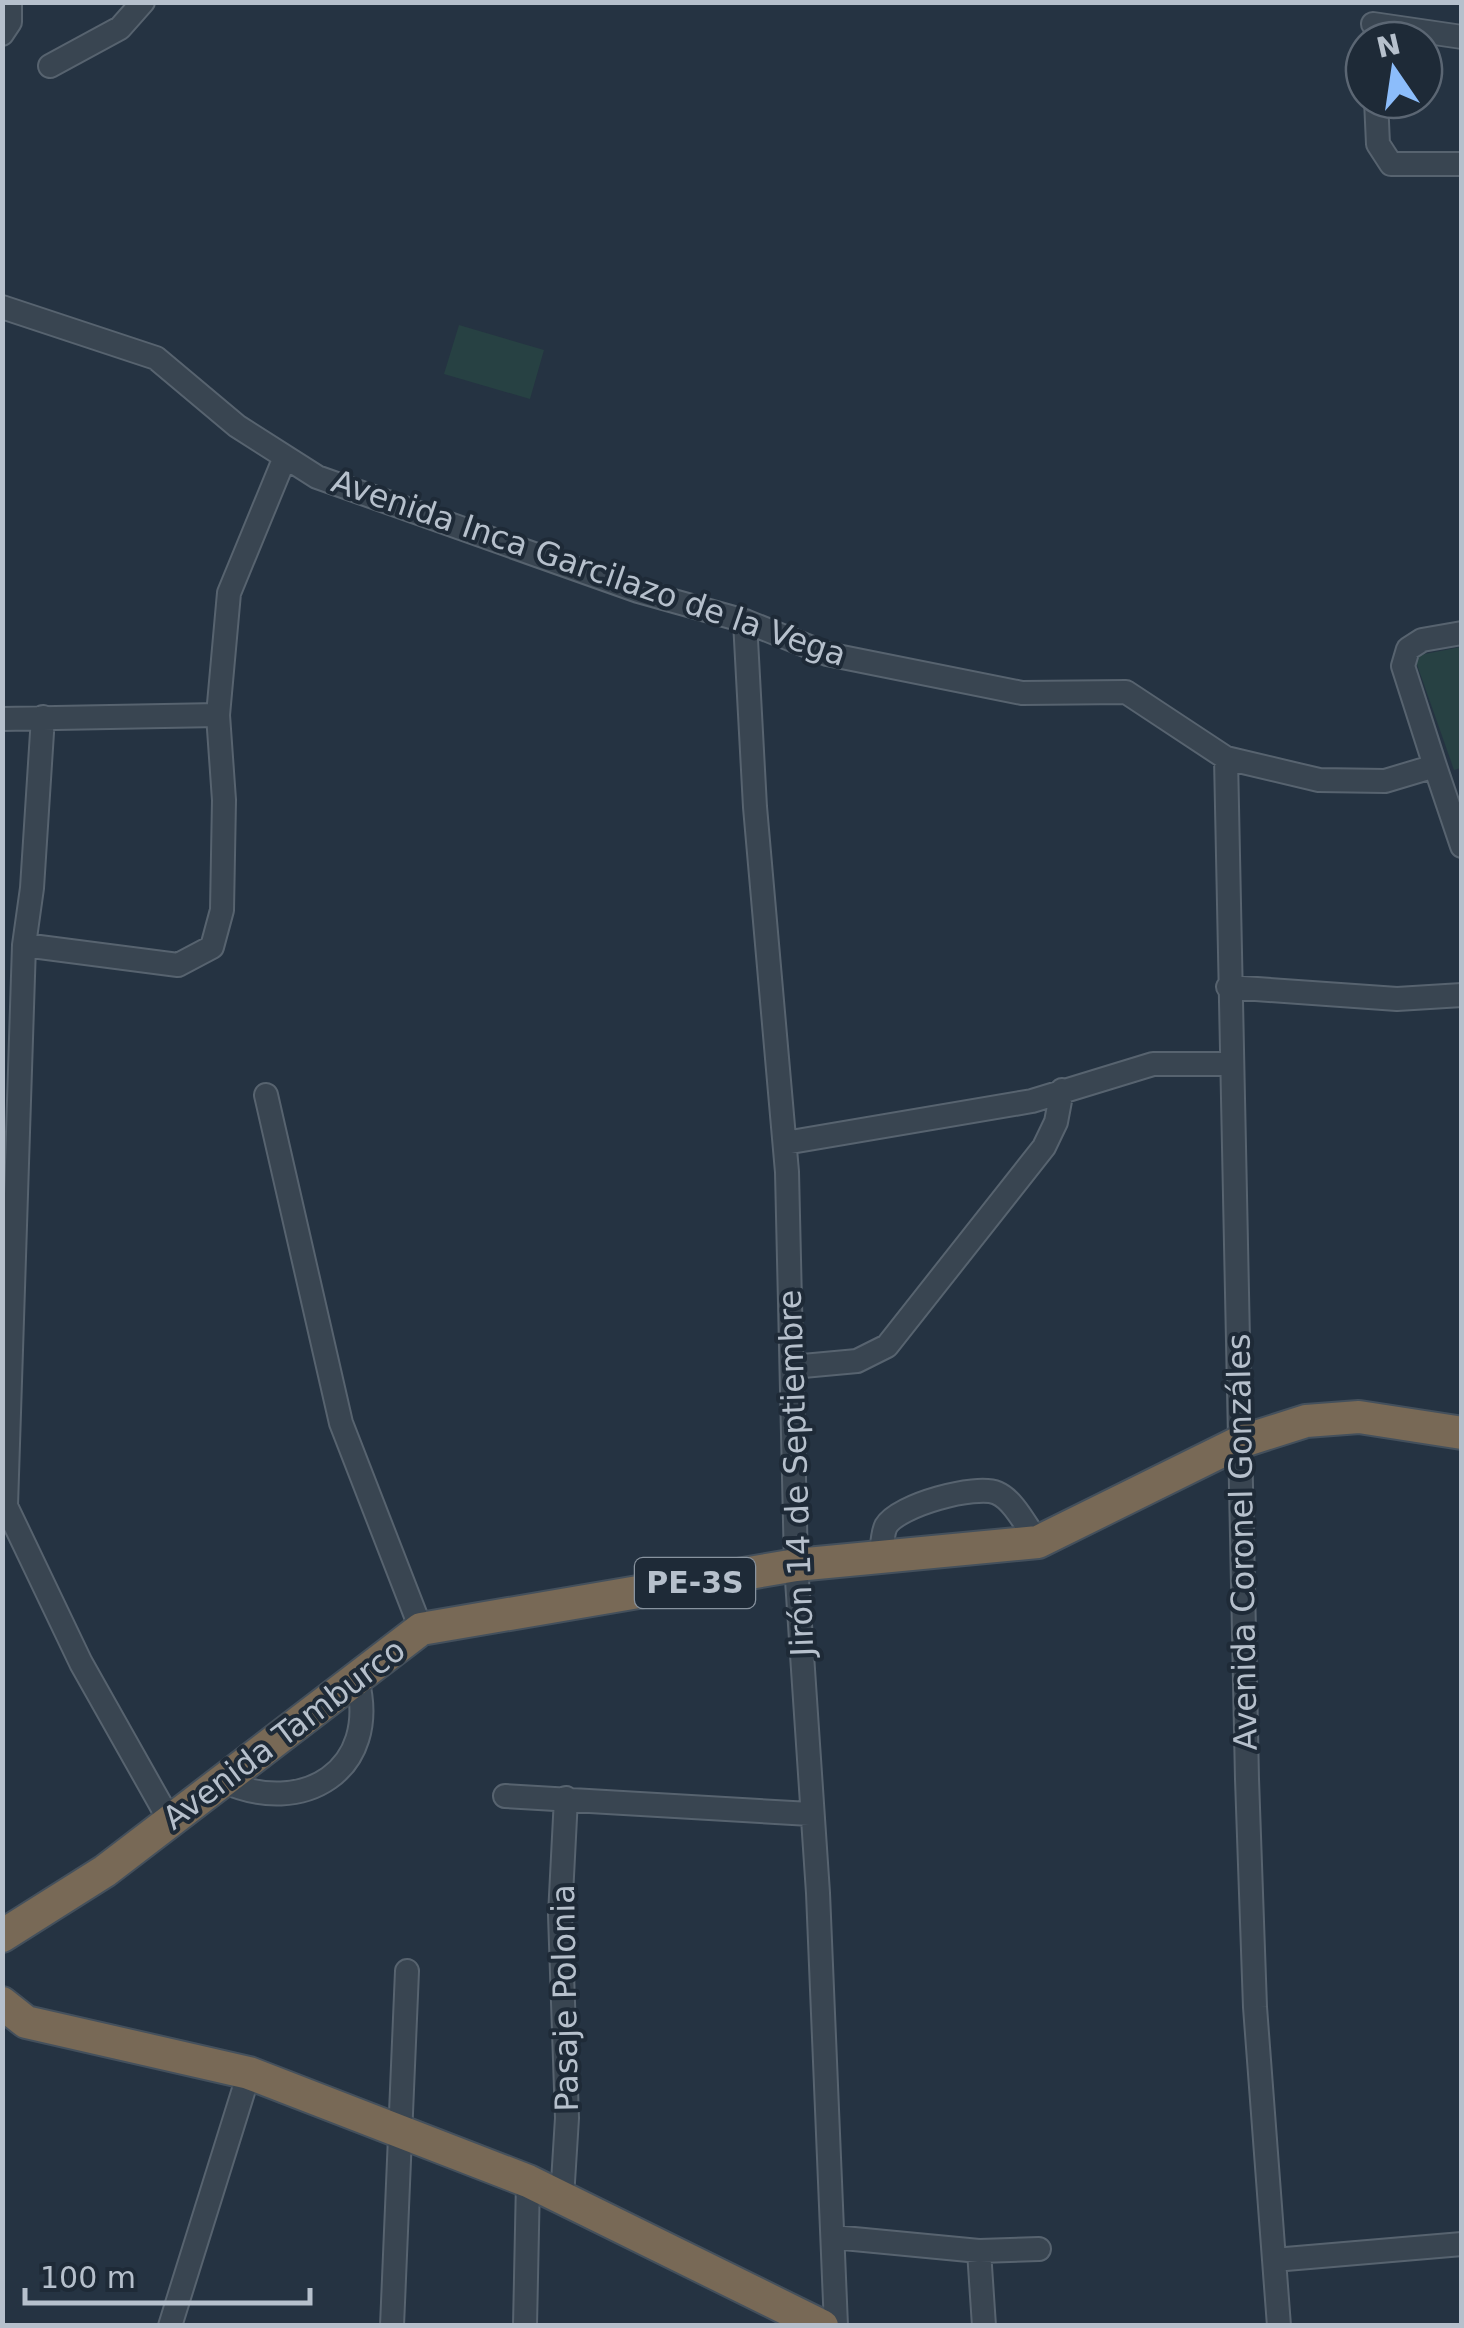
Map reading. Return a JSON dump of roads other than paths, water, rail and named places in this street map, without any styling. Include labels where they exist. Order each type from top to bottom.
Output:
[{"type":"highway","name":"Avenida Tamburco","points":[[2,1936],[105,1870],[421,1630],[796,1565],[1038,1542],[1240,1442],[1306,1421],[1358,1417],[1462,1433]]},
{"type":"highway","points":[[2,2004],[26,2022],[249,2073],[528,2181],[822,2326]]},
{"type":"street","points":[[2,34],[10,22],[10,2]]},
{"type":"street","points":[[50,66],[120,28],[143,2]]},
{"type":"street","points":[[1377,120],[1378,144],[1391,164],[1462,164]]},
{"type":"street","name":"Avenida Inca Garcilazo de la Vega","points":[[2,307],[156,358],[238,426],[317,477],[638,591],[745,621],[827,654],[1022,693],[1126,692],[1226,758],[1320,780],[1385,780],[1435,766]]},
{"type":"street","points":[[24,946],[178,965],[212,947],[222,910],[224,800],[218,715],[230,593],[285,457]]},
{"type":"street","name":"Jirón 14 de Septiembre","points":[[745,621],[755,807],[785,1144],[796,1565],[836,2326]]},
{"type":"street","points":[[1462,633],[1422,640],[1408,649],[1403,666],[1462,846]]},
{"type":"street","points":[[2,719],[218,715]]},
{"type":"street","points":[[43,717],[32,888],[24,946],[6,1506],[81,1663],[170,1821]]},
{"type":"street","name":"Avenida Coronel Gonzáles","points":[[1226,758],[1228,986],[1255,2007],[1279,2326]]},
{"type":"street","points":[[1228,986],[1397,999],[1462,995]]},
{"type":"street","points":[[785,1144],[980,1112],[1152,1064],[1230,1064]]},
{"type":"street","points":[[792,1367],[857,1361],[887,1346],[1044,1147],[1056,1122],[1062,1090]]},
{"type":"street","points":[[266,1095],[342,1423],[421,1630]]},
{"type":"street","points":[[881,1557],[885,1528],[898,1513],[911,1505],[982,1491],[998,1493],[1011,1504],[1038,1542]]},
{"type":"street","points":[[223,1781],[249,1793],[301,1793],[343,1766],[361,1738],[364,1709],[356,1678]]},
{"type":"street","points":[[505,1796],[810,1814]]},
{"type":"street","name":"Pasaje Polonia","points":[[562,2198],[566,2118],[560,1915],[566,1798]]},
{"type":"street","points":[[392,2326],[406,1971]]},
{"type":"street","points":[[170,2326],[249,2073]]},
{"type":"street","points":[[524,2326],[528,2181]]},
{"type":"street","points":[[833,2237],[979,2250],[1039,2249]]},
{"type":"street","points":[[1274,2260],[1462,2244]]},
{"type":"street","points":[[979,2250],[984,2326]]}]
